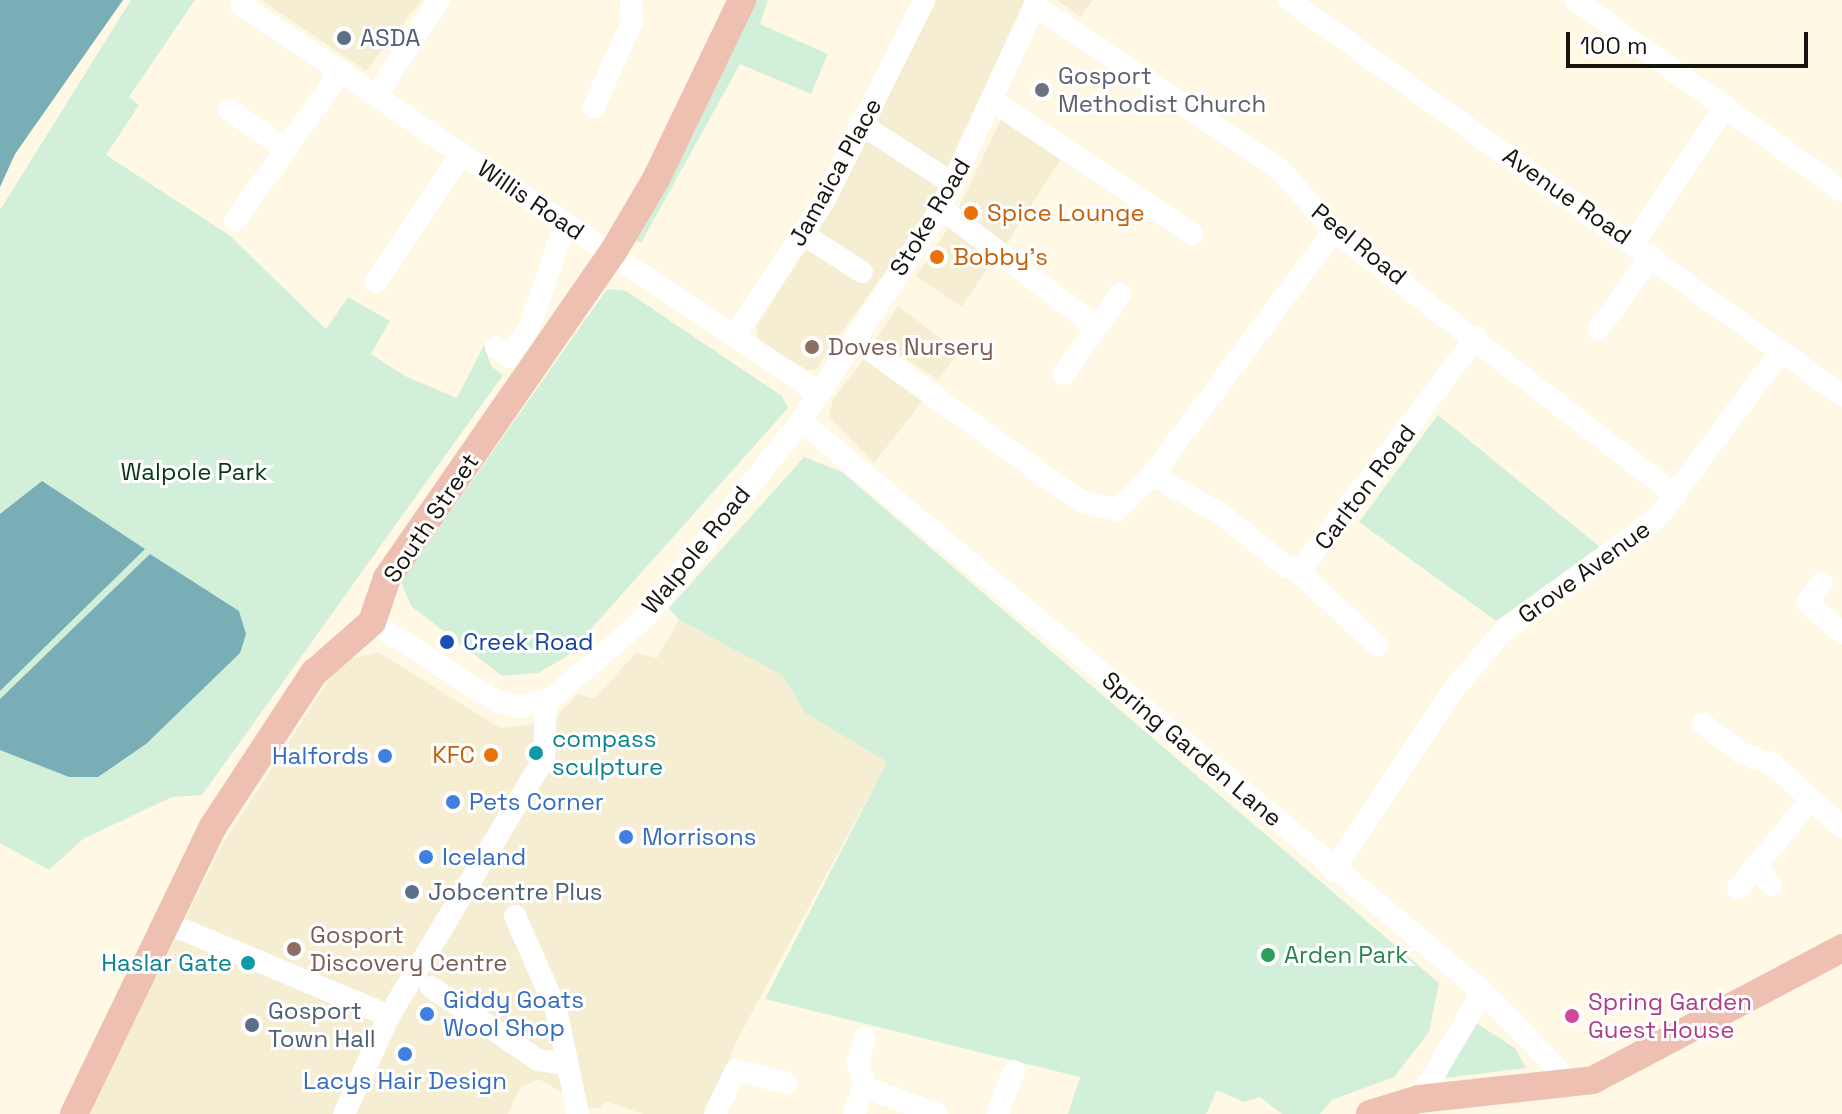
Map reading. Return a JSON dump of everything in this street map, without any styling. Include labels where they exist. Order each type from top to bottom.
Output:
[{"type":"main road","name":"South Street","points":[[74,1114],[212,828],[305,685],[372,622],[387,578],[613,252],[656,179],[742,0]]},
{"type":"main road","points":[[1370,1114],[1419,1099],[1574,1086],[1616,1071],[1842,948]]},
{"type":"street","points":[[376,96],[439,0]]},
{"type":"street","points":[[594,99],[632,22],[631,0]]},
{"type":"street","name":"Jamaica Place","points":[[734,337],[803,234],[859,123],[903,51],[924,0]]},
{"type":"street","name":"Avenue Road","points":[[1289,0],[1642,249],[1842,395]]},
{"type":"street","points":[[1577,0],[1842,191]]},
{"type":"street","name":"Stoke Road","points":[[801,421],[941,208],[994,102],[1036,2]]},
{"type":"street","name":"Peel Road","points":[[1036,2],[1247,143],[1280,169],[1334,231],[1476,337],[1676,495]]},
{"type":"street","name":"Willis Road","points":[[242,6],[565,225],[613,252],[647,279],[820,394]]},
{"type":"street","points":[[246,214],[286,148],[341,71]]},
{"type":"street","points":[[994,102],[1192,234]]},
{"type":"street","points":[[1599,329],[1726,106]]},
{"type":"street","points":[[243,114],[286,148]]},
{"type":"street","points":[[859,123],[952,183]]},
{"type":"street","points":[[376,282],[462,153]]},
{"type":"street","points":[[941,208],[1095,326]]},
{"type":"street","points":[[503,357],[533,321],[565,225]]},
{"type":"street","points":[[856,340],[1101,509],[1117,510],[1152,475],[1334,231]]},
{"type":"street","points":[[803,234],[862,272]]},
{"type":"street","points":[[1064,374],[1120,294]]},
{"type":"street","name":"Carlton Road","points":[[1152,475],[1295,569],[1309,562],[1476,337]]},
{"type":"street","name":"Grove Avenue","points":[[1334,871],[1449,695],[1503,631],[1560,583],[1635,539],[1676,495],[1780,352]]},
{"type":"street","name":"Walpole Road","points":[[546,702],[647,616],[801,421]]},
{"type":"street","name":"Spring Garden Lane","points":[[801,421],[1334,871],[1483,992],[1574,1086]]},
{"type":"street","points":[[1295,569],[1377,645]]},
{"type":"street","points":[[1822,583],[1807,602],[1842,633]]},
{"type":"street","points":[[344,1114],[389,1016],[544,759],[546,702],[503,705],[372,622]]},
{"type":"street","points":[[1703,724],[1741,753],[1772,764],[1809,802],[1842,827]]},
{"type":"street","points":[[1738,888],[1809,802]]},
{"type":"street","points":[[1757,865],[1771,885]]},
{"type":"street","points":[[524,922],[548,983],[578,1114]]},
{"type":"street","points":[[167,923],[389,1016]]},
{"type":"street","points":[[431,987],[538,1060],[568,1064]]},
{"type":"street","points":[[1419,1099],[1483,992]]},
{"type":"street","points":[[854,1114],[864,1087],[858,1062],[865,1038]]},
{"type":"street","points":[[715,1114],[736,1070],[786,1083]]},
{"type":"street","points":[[997,1114],[1014,1071]]},
{"type":"street","points":[[864,1087],[937,1114]]},
{"type":"shaded area","points":[[261,0],[422,0],[366,71]]},
{"type":"shaded area","points":[[932,0],[1029,0],[935,202],[815,370],[807,370],[759,341],[756,327],[830,211]]},
{"type":"shaded area","points":[[1057,0],[1093,0],[1081,17]]},
{"type":"shaded area","points":[[1002,117],[1063,156],[1005,246],[958,209]]},
{"type":"shaded area","points":[[949,227],[995,258],[962,307],[916,276]]},
{"type":"shaded area","points":[[898,306],[959,352],[938,380],[876,339]]},
{"type":"shaded area","points":[[866,356],[924,399],[874,463],[829,417],[833,399]]},
{"type":"shaded area","points":[[679,620],[782,675],[805,713],[887,762],[735,1044],[709,1114],[643,1114],[605,1101],[601,1108],[568,1107],[564,1094],[539,1079],[520,1088],[508,1114],[88,1114],[222,845],[341,661],[378,652],[500,728],[528,725],[557,716],[578,694],[594,699],[636,653],[657,658]]},
{"type":"green space","name":"Walpole Park","points":[[131,0],[195,0],[129,97],[139,105],[106,155],[229,235],[326,329],[348,297],[390,321],[371,354],[405,376],[457,398],[484,345],[491,366],[503,375],[202,795],[172,797],[83,839],[49,870],[0,843],[0,210]]},
{"type":"green space","points":[[752,0],[768,0],[760,24],[828,54],[811,94],[740,64],[641,243],[635,240],[695,131]]},
{"type":"green space","points":[[607,289],[626,291],[782,396],[788,408],[566,657],[538,673],[502,676],[411,606],[401,582]]},
{"type":"green space","points":[[1438,415],[1600,547],[1496,621],[1359,522]]},
{"type":"green space","points":[[804,457],[842,472],[1439,983],[1429,1032],[1394,1077],[1332,1100],[1320,1114],[1282,1114],[1260,1097],[1244,1102],[1217,1090],[1206,1114],[1068,1114],[1080,1077],[765,999],[887,762],[805,713],[782,675],[679,620],[669,608]]},
{"type":"green space","points":[[1476,1023],[1515,1048],[1526,1068],[1445,1078]]},
{"type":"water","points":[[0,0],[123,0],[15,154],[0,187]]},
{"type":"water","points":[[42,481],[145,549],[0,691],[0,514]]},
{"type":"water","points":[[150,554],[239,611],[246,634],[240,653],[146,744],[98,777],[69,777],[0,750],[0,699]]},
{"type":"place","name":"ASDA","points":[[344,38]]},
{"type":"place","name":"Gosport Methodist Church","points":[[1042,90]]},
{"type":"place","name":"Spice Lounge","points":[[971,213]]},
{"type":"place","name":"Bobby's","points":[[937,257]]},
{"type":"place","name":"Doves Nursery","points":[[812,347]]},
{"type":"place","name":"Creek Road","points":[[447,642]]},
{"type":"place","name":"compass sculpture","points":[[536,753]]},
{"type":"place","name":"KFC","points":[[491,755]]},
{"type":"place","name":"Halfords","points":[[385,756]]},
{"type":"place","name":"Pets Corner","points":[[453,802]]},
{"type":"place","name":"Morrisons","points":[[626,837]]},
{"type":"place","name":"Iceland","points":[[426,857]]},
{"type":"place","name":"Jobcentre Plus","points":[[412,892]]},
{"type":"place","name":"Gosport Discovery Centre","points":[[294,949]]},
{"type":"place","name":"Arden Park","points":[[1268,955]]},
{"type":"place","name":"Haslar Gate","points":[[248,963]]},
{"type":"place","name":"Giddy Goats Wool Shop","points":[[427,1014]]},
{"type":"place","name":"Spring Garden Guest House","points":[[1572,1016]]},
{"type":"place","name":"Gosport Town Hall","points":[[252,1025]]},
{"type":"place","name":"Lacys Hair Design","points":[[405,1054]]}]
